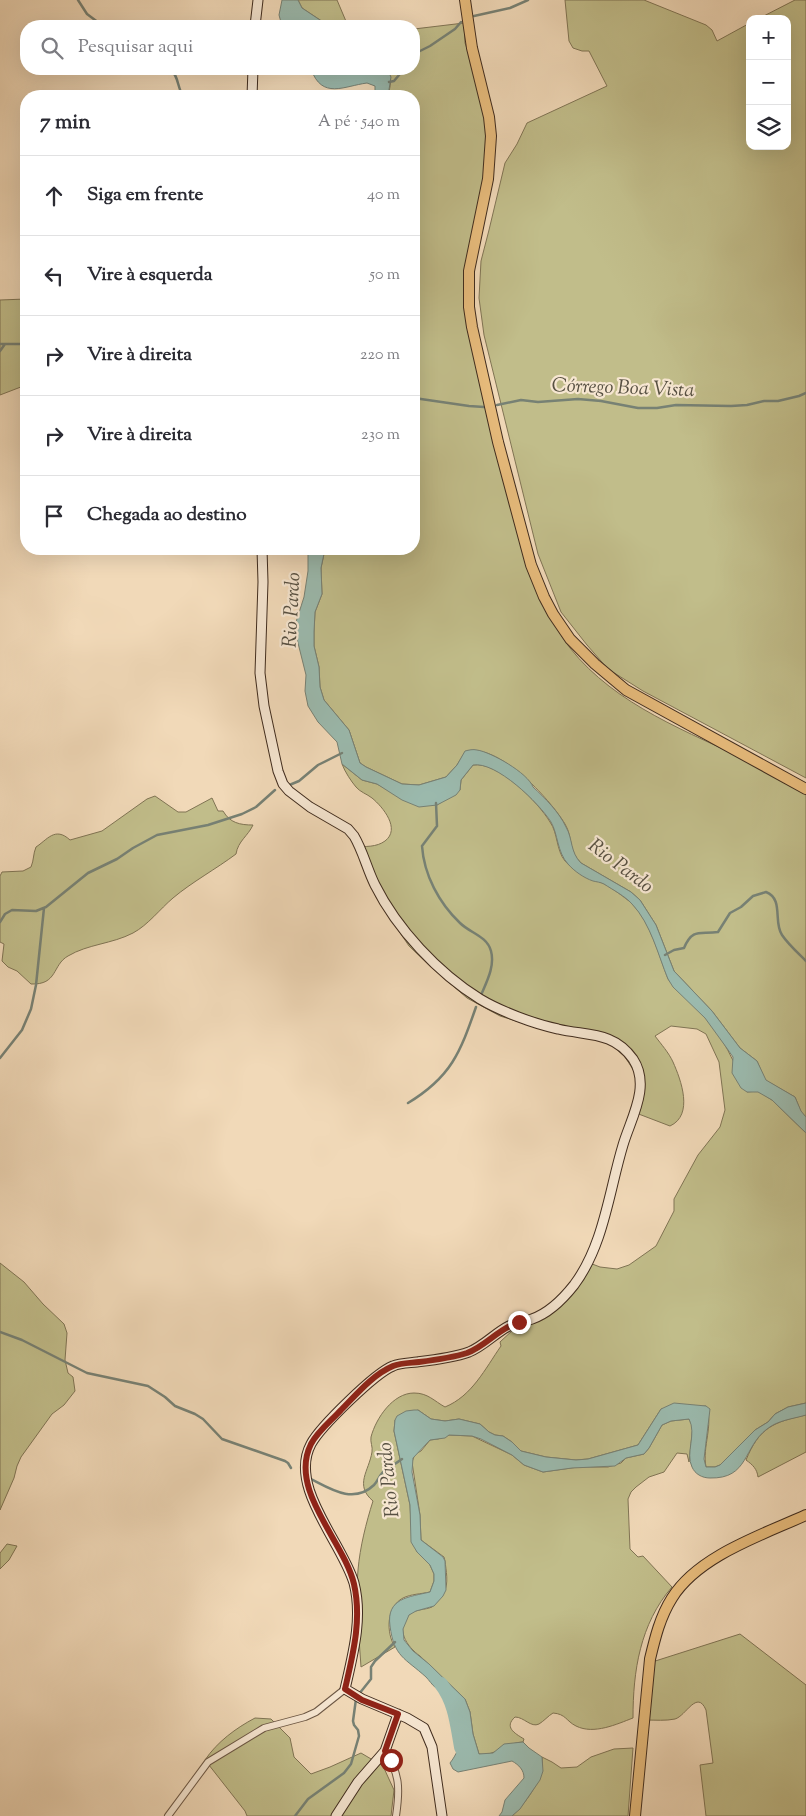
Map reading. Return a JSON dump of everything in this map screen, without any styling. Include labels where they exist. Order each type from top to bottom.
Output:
[{"type":"main road","points":[[465,3],[472,48],[489,116],[491,136],[488,179],[469,271],[469,307],[498,442],[531,565],[544,597],[570,639],[595,664],[626,690],[806,789]]},
{"type":"main road","points":[[635,1816],[650,1659],[662,1618],[672,1598],[687,1578],[712,1560],[806,1515]]},
{"type":"street","points":[[256,20],[258,0]]},
{"type":"street","points":[[252,90],[253,75]]},
{"type":"street","points":[[168,1816],[208,1762],[258,1732],[305,1718],[316,1712],[345,1689],[358,1627],[357,1601],[354,1582],[314,1503],[309,1489],[306,1470],[307,1453],[312,1443],[319,1433],[371,1381],[390,1368],[442,1359],[469,1352],[507,1327],[542,1314],[562,1299],[581,1274],[593,1250],[602,1225],[623,1143],[639,1099],[640,1077],[638,1069],[628,1054],[610,1039],[587,1033],[557,1029],[502,1010],[477,997],[456,981],[419,947],[391,912],[375,885],[354,836],[348,829],[310,807],[283,784],[278,771],[264,706],[260,673],[262,555]]},
{"type":"street","points":[[345,1689],[357,1697],[418,1723],[424,1728],[434,1755],[442,1816]]},
{"type":"street","points":[[336,1816],[358,1782],[385,1751],[398,1714]]},
{"type":"street","points":[[385,1751],[398,1776],[399,1788],[396,1816]]},
{"type":"shaded area","points":[[282,0],[298,0],[302,8],[320,20],[280,20],[279,15]]},
{"type":"shaded area","points":[[298,0],[337,0],[345,20],[320,20],[302,8]]},
{"type":"shaded area","points":[[565,0],[644,0],[706,25],[712,30],[717,41],[746,25],[746,150],[791,150],[791,15],[766,15],[795,0],[806,0],[806,778],[643,691],[608,669],[561,612],[538,554],[484,335],[479,298],[481,261],[505,163],[527,123],[607,86],[589,51],[573,48],[569,41]]},
{"type":"shaded area","points":[[464,23],[465,43],[474,68],[491,137],[468,311],[546,609],[570,648],[588,668],[631,702],[679,728],[753,763],[806,793],[806,1117],[801,1112],[795,1097],[765,1080],[757,1061],[740,1048],[712,1011],[674,971],[656,925],[640,900],[631,892],[581,863],[574,854],[569,834],[558,813],[521,774],[507,763],[492,755],[478,751],[465,752],[446,777],[419,785],[402,784],[360,763],[349,730],[324,700],[320,687],[319,667],[314,646],[315,612],[322,594],[321,568],[324,555],[420,555],[420,90],[389,90],[389,75],[420,75],[420,28]]},
{"type":"shaded area","points":[[314,75],[390,75],[391,77],[389,90],[375,90],[375,86],[367,83],[334,89],[327,88]]},
{"type":"shaded area","points":[[20,299],[20,387],[0,395],[0,300]]},
{"type":"shaded area","points":[[308,555],[324,555],[321,568],[322,594],[315,612],[314,632],[314,646],[319,667],[320,687],[324,700],[349,730],[360,763],[402,784],[419,785],[446,777],[457,765],[465,751],[483,752],[500,759],[517,770],[530,781],[533,787],[560,816],[568,832],[577,859],[631,892],[640,900],[656,925],[674,971],[712,1011],[740,1048],[757,1061],[766,1080],[795,1097],[806,1117],[806,1133],[772,1100],[758,1092],[747,1092],[741,1088],[732,1073],[733,1057],[705,1018],[673,987],[668,979],[649,930],[639,912],[619,893],[600,882],[586,878],[570,867],[564,859],[551,822],[527,795],[505,776],[482,766],[473,765],[461,780],[460,790],[456,795],[437,805],[419,807],[402,800],[377,784],[362,780],[342,764],[337,742],[318,722],[308,706],[305,691],[306,675],[295,631],[304,597],[308,571]]},
{"type":"shaded area","points":[[342,764],[362,780],[377,784],[397,795],[437,805],[460,790],[461,780],[473,765],[483,765],[494,769],[516,784],[536,804],[553,826],[560,852],[565,861],[581,874],[611,888],[636,908],[653,937],[668,979],[716,1030],[733,1060],[747,1092],[758,1091],[772,1100],[806,1133],[806,1403],[788,1407],[775,1414],[768,1422],[755,1430],[720,1465],[715,1467],[706,1467],[705,1451],[709,1421],[706,1406],[661,1409],[638,1445],[588,1459],[576,1460],[546,1457],[521,1451],[503,1436],[489,1432],[480,1424],[459,1419],[445,1421],[431,1419],[418,1410],[395,1420],[394,1431],[410,1505],[411,1523],[417,1552],[430,1565],[434,1574],[434,1581],[430,1592],[409,1596],[397,1602],[393,1607],[389,1621],[390,1635],[395,1647],[361,1667],[357,1582],[360,1553],[373,1501],[364,1489],[364,1478],[372,1452],[371,1437],[381,1415],[392,1402],[406,1394],[423,1394],[445,1407],[455,1402],[477,1381],[501,1346],[500,1342],[514,1329],[551,1313],[587,1262],[600,1267],[617,1269],[629,1265],[656,1246],[674,1211],[674,1199],[698,1155],[720,1127],[725,1110],[719,1062],[706,1034],[697,1029],[671,1026],[655,1036],[673,1062],[684,1097],[682,1114],[670,1126],[636,1113],[638,1091],[634,1071],[625,1057],[611,1044],[590,1036],[555,1033],[500,1016],[467,998],[430,966],[409,946],[376,897],[355,846],[371,846],[382,843],[389,836],[391,824],[381,807],[356,787]]},
{"type":"shaded area","points":[[155,796],[178,812],[186,812],[212,798],[218,811],[223,811],[232,821],[253,825],[237,849],[236,854],[180,892],[144,926],[133,933],[68,956],[59,964],[50,978],[40,983],[31,984],[17,971],[8,967],[2,961],[4,944],[0,942],[0,876],[2,872],[23,871],[31,867],[36,847],[56,834],[65,836],[70,840],[102,831],[147,799]]},
{"type":"shaded area","points":[[0,1263],[24,1282],[64,1324],[67,1333],[65,1360],[68,1373],[73,1377],[75,1391],[64,1405],[52,1414],[21,1457],[0,1510]]},
{"type":"shaded area","points":[[674,1403],[706,1406],[710,1409],[704,1459],[706,1467],[720,1465],[755,1430],[768,1422],[775,1414],[788,1407],[806,1403],[806,1415],[771,1426],[759,1436],[739,1468],[723,1477],[704,1477],[697,1474],[693,1469],[690,1462],[692,1431],[689,1419],[671,1421],[662,1425],[644,1454],[626,1458],[615,1466],[572,1468],[543,1472],[524,1465],[512,1455],[481,1439],[472,1436],[449,1435],[445,1438],[430,1440],[413,1458],[412,1472],[420,1515],[421,1540],[443,1557],[445,1561],[446,1590],[434,1606],[409,1615],[403,1629],[404,1640],[413,1651],[465,1699],[470,1712],[473,1734],[479,1754],[493,1753],[504,1744],[523,1742],[542,1757],[543,1771],[540,1780],[520,1809],[512,1816],[499,1816],[505,1800],[524,1778],[522,1770],[512,1761],[458,1772],[453,1769],[450,1763],[458,1750],[462,1735],[461,1720],[456,1706],[406,1661],[394,1644],[390,1617],[395,1604],[401,1600],[430,1592],[434,1581],[434,1574],[430,1565],[417,1552],[411,1542],[410,1505],[394,1431],[395,1420],[397,1416],[406,1411],[414,1410],[418,1410],[431,1419],[445,1421],[459,1419],[480,1424],[489,1432],[503,1436],[521,1451],[546,1457],[576,1460],[588,1459],[638,1445],[661,1409]]},
{"type":"shaded area","points":[[806,1415],[806,1452],[758,1477],[754,1467],[746,1460],[756,1440],[776,1424]]},
{"type":"shaded area","points":[[689,1419],[693,1426],[689,1462],[687,1454],[677,1453],[664,1472],[649,1477],[631,1492],[628,1499],[630,1549],[638,1557],[643,1556],[672,1587],[652,1616],[640,1649],[633,1700],[633,1718],[605,1728],[590,1729],[576,1726],[563,1716],[553,1713],[536,1725],[515,1717],[510,1727],[524,1739],[523,1742],[512,1744],[496,1752],[479,1754],[473,1734],[470,1712],[465,1699],[411,1648],[404,1637],[403,1625],[405,1619],[415,1611],[432,1607],[446,1589],[447,1581],[444,1557],[421,1540],[420,1515],[412,1462],[415,1454],[421,1451],[430,1440],[449,1435],[472,1436],[512,1455],[524,1465],[543,1472],[578,1467],[608,1467],[621,1463],[626,1458],[644,1454],[662,1425],[671,1421]]},
{"type":"shaded area","points":[[7,1544],[17,1546],[9,1560],[0,1569],[0,1553]]},
{"type":"shaded area","points":[[740,1634],[806,1685],[806,1816],[706,1816],[700,1765],[713,1763],[706,1710],[703,1704],[695,1703],[675,1719],[646,1720],[649,1663]]},
{"type":"shaded area","points":[[255,1718],[271,1719],[290,1738],[294,1757],[311,1774],[361,1753],[383,1766],[394,1790],[391,1816],[247,1816],[205,1760],[227,1736]]},
{"type":"shaded area","points":[[633,1748],[628,1816],[512,1816],[523,1804],[538,1781],[541,1773],[542,1757],[561,1768],[577,1767],[591,1757],[614,1749]]},
{"type":"waterway","points":[[78,0],[87,14],[95,20]]},
{"type":"waterway","points":[[474,16],[510,8],[528,0]]},
{"type":"waterway","points":[[420,51],[455,29],[461,22]]},
{"type":"waterway","points":[[175,75],[180,90]]},
{"type":"waterway","points":[[389,82],[394,81],[399,75]]},
{"type":"waterway","points":[[0,344],[20,344]]},
{"type":"waterway","points":[[0,351],[5,344]]},
{"type":"waterway","name":"Córrego Boa Vista","points":[[497,405],[521,400],[538,402],[578,399],[638,408],[676,405],[731,406],[778,401],[806,393]]},
{"type":"waterway","name":"Córrego Boa Vista","points":[[420,399],[484,407]]},
{"type":"waterway","points":[[287,786],[299,781],[318,765],[342,753]]},
{"type":"waterway","points":[[0,922],[5,914],[12,910],[36,911],[46,907],[88,873],[117,859],[157,835],[208,825],[242,814],[256,807],[275,790]]},
{"type":"waterway","points":[[436,803],[437,826],[422,846],[423,857],[429,878],[445,907],[460,923],[482,938],[489,946],[492,962],[488,979],[481,995]]},
{"type":"waterway","points":[[665,955],[674,950],[684,948],[687,941],[694,934],[718,932],[730,913],[741,907],[753,896],[766,892],[771,895],[777,905],[779,930],[790,945],[806,961]]},
{"type":"waterway","points":[[0,1058],[22,1030],[31,1009],[36,985],[44,908]]},
{"type":"waterway","points":[[408,1103],[435,1084],[452,1062],[465,1038],[476,1007]]},
{"type":"waterway","points":[[0,1332],[22,1340],[87,1373],[148,1386],[175,1406],[203,1419],[222,1439],[285,1461],[291,1468]]},
{"type":"waterway","points":[[309,1478],[341,1493],[358,1494],[374,1485],[385,1470],[402,1459]]},
{"type":"waterway","points":[[359,1694],[371,1679],[371,1667],[375,1661],[395,1642]]},
{"type":"waterway","name":"Rio Pardo","points":[[441,1684],[452,1706],[461,1747],[464,1753],[472,1760]]},
{"type":"waterway","points":[[295,1816],[308,1799],[344,1773],[351,1764],[359,1736],[353,1721],[356,1699]]},
{"type":"route","points":[[391,1760],[385,1751],[398,1714],[362,1700],[345,1689],[358,1627],[354,1582],[314,1503],[306,1480],[307,1453],[319,1433],[331,1420],[371,1381],[390,1368],[442,1359],[469,1352],[507,1327],[519,1322]]}]
